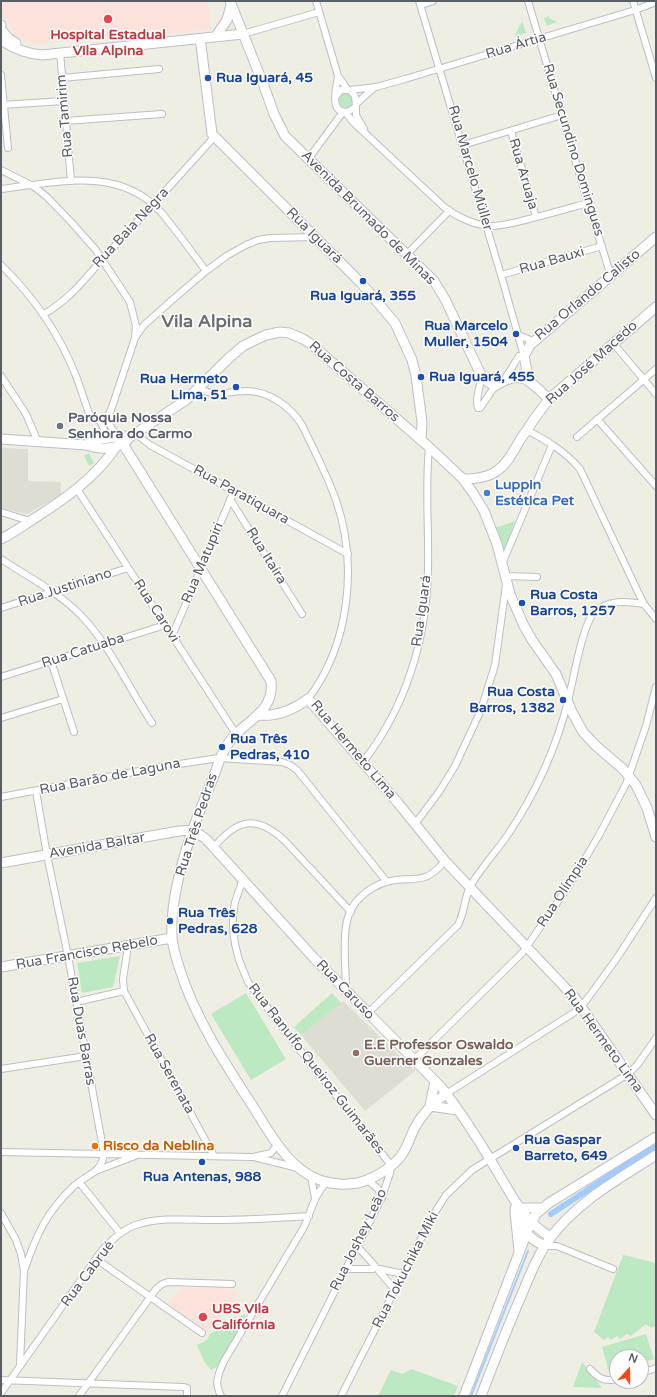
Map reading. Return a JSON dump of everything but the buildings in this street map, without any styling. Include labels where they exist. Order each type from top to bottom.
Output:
[{"type":"street","points":[[316,1],[338,76],[355,96],[356,115],[367,134]]},
{"type":"street","points":[[420,3],[433,1]]},
{"type":"street","name":"Rua Secundino Domingues","points":[[528,1],[611,276]]},
{"type":"street","points":[[633,1],[656,78]]},
{"type":"street","points":[[215,37],[227,20],[232,2]]},
{"type":"street","name":"Avenida Brumado de Minas","points":[[232,2],[242,20],[243,34],[280,129],[285,136],[426,272],[439,289],[482,377],[495,386]]},
{"type":"street","name":"Rua Ártia","points":[[349,90],[376,87],[440,69],[635,10],[656,2]]},
{"type":"street","name":"Rua Marcelo Müller","points":[[420,3],[502,275],[522,356]]},
{"type":"street","points":[[1,31],[16,43],[50,53],[243,34],[319,12]]},
{"type":"street","points":[[199,39],[201,45],[210,128],[214,137]]},
{"type":"street","name":"Rua Tamirim","points":[[60,52],[71,181]]},
{"type":"street","points":[[62,78],[159,69]]},
{"type":"street","points":[[1,76],[2,105],[8,148]]},
{"type":"street","points":[[338,76],[336,96],[334,99],[336,107],[344,112],[449,211],[487,226],[498,226],[588,203]]},
{"type":"street","name":"Rua Ártia","points":[[356,104],[376,87]]},
{"type":"street","points":[[336,96],[341,90],[349,90]]},
{"type":"street","points":[[2,105],[64,101]]},
{"type":"street","points":[[309,158],[344,112],[352,110],[356,104]]},
{"type":"street","points":[[66,121],[162,114]]},
{"type":"street","points":[[463,145],[562,116]]},
{"type":"street","name":"Rua Aruaja","points":[[511,131],[536,217]]},
{"type":"street","name":"Rua Baia Negra","points":[[44,314],[68,298],[102,259],[154,205],[214,137]]},
{"type":"street","name":"Rua Iguará","points":[[214,137],[363,285],[395,323],[412,360],[416,376],[422,422],[421,440]]},
{"type":"street","points":[[1,170],[32,186],[48,197],[102,259],[130,302],[136,326],[135,338],[112,410],[103,420],[103,464]]},
{"type":"street","points":[[1,189],[71,181],[94,180],[117,184],[131,190],[154,205],[206,271]]},
{"type":"street","points":[[407,254],[449,211]]},
{"type":"street","points":[[135,338],[149,320],[206,271],[228,255],[258,240],[270,238],[316,237]]},
{"type":"street","name":"Rua Orlando Calisto","points":[[522,356],[533,341],[656,237]]},
{"type":"street","name":"Rua Bauxi","points":[[502,275],[602,246]]},
{"type":"street","points":[[1,265],[16,280],[44,314],[52,327],[71,365],[92,418],[103,420],[113,430],[120,442],[86,445],[1,439]]},
{"type":"street","name":"Rua José Macedo","points":[[463,479],[488,476],[499,470],[507,461],[549,399],[656,307]]},
{"type":"street","name":"Rua Costa Barros","points":[[1,538],[30,521],[77,489],[103,464],[120,442],[186,400],[243,346],[266,335],[280,332],[289,333],[303,339],[312,344],[429,447],[463,479],[473,493],[484,511],[497,544],[505,579],[524,626],[556,674],[572,712],[583,732],[629,776],[638,790],[647,808],[656,837]]},
{"type":"street","points":[[518,336],[533,341]]},
{"type":"street","points":[[613,343],[656,394]]},
{"type":"street","points":[[504,380],[522,356]]},
{"type":"street","points":[[522,356],[525,379]]},
{"type":"street","points":[[514,365],[525,379],[549,399]]},
{"type":"street","points":[[577,437],[656,369]]},
{"type":"street","points":[[1,376],[26,414],[38,442]]},
{"type":"street","points":[[482,377],[478,397],[478,408],[480,408],[495,386],[504,380],[510,378],[525,379]]},
{"type":"street","name":"Rua Hermeto Lima","points":[[199,388],[212,394],[247,391],[258,393],[280,402],[297,417],[336,501],[348,554],[346,599],[337,643],[325,671],[308,699],[363,762],[445,861],[581,1006],[656,1115]]},
{"type":"street","points":[[597,419],[656,486]]},
{"type":"street","points":[[527,430],[552,444],[572,459],[580,469],[644,604],[656,619]]},
{"type":"street","name":"Rua Paratiquara","points":[[132,435],[348,554]]},
{"type":"street","name":"Rua Três Pedras","points":[[120,442],[271,681],[271,694],[268,702],[258,715],[236,734],[223,751],[193,830],[179,878],[173,913],[172,938],[185,987],[201,1020],[243,1091],[277,1145],[298,1168],[311,1177],[326,1183],[347,1184],[368,1180],[391,1165]]},
{"type":"street","points":[[502,564],[552,444]]},
{"type":"street","name":"Rua Iguará","points":[[363,762],[379,739],[406,688],[418,650],[423,627],[427,601],[428,574],[427,467],[429,447]]},
{"type":"street","name":"Rua Carovi","points":[[77,489],[236,734]]},
{"type":"street","name":"Rua Matupiri","points":[[172,636],[234,491]]},
{"type":"street","name":"Rua Itaíra","points":[[230,498],[302,614]]},
{"type":"street","points":[[1,512],[30,521]]},
{"type":"street","points":[[1,558],[53,592],[83,617],[103,644],[152,723]]},
{"type":"street","name":"Rua Justiniano","points":[[1,608],[128,568]]},
{"type":"street","points":[[415,824],[456,766],[481,710],[495,665],[505,579],[537,577]]},
{"type":"street","points":[[367,1014],[458,925],[464,911],[470,887],[527,803],[548,760],[559,732],[583,638],[593,614],[602,607],[614,602],[627,601],[644,604]]},
{"type":"street","name":"Rua Catuaba","points":[[1,677],[165,625]]},
{"type":"street","points":[[51,661],[74,732]]},
{"type":"street","name":"Rua Olímpia","points":[[414,1060],[475,1001],[526,948],[578,871],[607,820],[629,776],[646,726],[656,687]]},
{"type":"street","points":[[1,718],[63,699]]},
{"type":"street","points":[[258,715],[266,716],[285,712],[308,699]]},
{"type":"street","name":"Rua Barão de Laguna","points":[[1,797],[160,767],[220,758],[282,762],[297,770],[387,882]]},
{"type":"street","name":"Rua Duas Barras","points":[[36,791],[104,1154]]},
{"type":"street","points":[[214,847],[224,834],[232,828],[244,824],[255,823],[266,826],[275,831],[285,841],[350,912]]},
{"type":"street","name":"Rua Caruso","points":[[193,830],[214,847],[285,927],[367,1014],[435,1081],[458,1110],[490,1159],[516,1204],[533,1224],[549,1236]]},
{"type":"street","name":"Avenida Baltar","points":[[1,863],[162,834],[193,830]]},
{"type":"street","points":[[346,991],[346,928],[350,912],[364,894],[378,885],[387,882],[426,878],[445,861]]},
{"type":"street","name":"Rua Ranulfo Queiroz Guimarães","points":[[243,879],[235,902],[233,929],[239,960],[248,982],[391,1165]]},
{"type":"street","points":[[446,1094],[574,1013],[581,1006],[617,958],[656,898]]},
{"type":"street","name":"Rua Francisco Rebelo","points":[[1,967],[172,938]]},
{"type":"street","points":[[76,1002],[124,991],[123,979],[128,946]]},
{"type":"street","name":"Rua Serenata","points":[[124,991],[214,1156]]},
{"type":"street","name":"Rua Tokuchika Miki","points":[[341,1396],[396,1291],[432,1217],[446,1195],[472,1170],[628,1074],[638,1064],[656,1038]]},
{"type":"street","points":[[1,1069],[86,1056]]},
{"type":"street","points":[[435,1081],[430,1106],[447,1107],[458,1110]]},
{"type":"street","name":"Rua Joshey Leão","points":[[282,1396],[382,1197],[390,1174],[391,1165],[400,1157],[421,1118],[430,1106],[446,1094]]},
{"type":"street","points":[[464,1396],[519,1252],[542,1208],[558,1196],[656,1137]]},
{"type":"street","points":[[253,1157],[271,1153],[277,1145]]},
{"type":"street","points":[[1,1152],[253,1157],[298,1168]]},
{"type":"street","points":[[98,1170],[102,1163],[104,1154]]},
{"type":"street","points":[[24,1271],[34,1241],[43,1223],[64,1196],[79,1182],[98,1170],[138,1155]]},
{"type":"street","points":[[481,1396],[516,1308],[543,1245],[549,1236],[577,1209],[596,1194],[656,1155]]},
{"type":"street","points":[[311,1177],[315,1198]]},
{"type":"street","points":[[368,1180],[378,1189],[382,1197]]},
{"type":"street","points":[[79,1182],[120,1233]]},
{"type":"street","points":[[221,1396],[217,1387],[217,1379],[224,1361],[309,1216],[315,1198],[326,1183]]},
{"type":"street","points":[[519,1252],[515,1227],[516,1204],[542,1208]]},
{"type":"street","name":"Rua Caruso","points":[[516,1204],[527,1235]]},
{"type":"street","points":[[1,1212],[16,1240],[21,1254],[24,1271],[20,1365]]},
{"type":"street","name":"Rua Cabrué","points":[[1,1393],[96,1259],[110,1242],[120,1233],[139,1224],[154,1221],[245,1220],[309,1216]]},
{"type":"street","points":[[527,1235],[543,1245],[557,1246],[614,1269]]},
{"type":"street","points":[[549,1236],[557,1246]]},
{"type":"street","points":[[357,1246],[396,1291]]},
{"type":"street","points":[[96,1259],[202,1333]]},
{"type":"street","points":[[345,1269],[377,1269],[404,1274]]},
{"type":"street","points":[[79,1396],[150,1297],[162,1284],[168,1282],[232,1284]]},
{"type":"street","points":[[590,1369],[600,1378],[609,1380]]},
{"type":"street","points":[[1,1380],[183,1387],[187,1388],[187,1396]]},
{"type":"shaded area","name":"Hospital Estadual Vila Alpina","points":[[1,1],[208,1],[211,30],[33,44],[15,35],[1,8]]},
{"type":"shaded area","points":[[1,448],[28,449],[28,481],[61,482],[61,495],[27,514],[1,508]]},
{"type":"shaded area","name":"E.E Professor Oswaldo Guerner Gonzales","points":[[343,1001],[415,1071],[365,1111],[301,1035]]},
{"type":"shaded area","name":"UBS Vila Califórnia","points":[[182,1288],[225,1288],[239,1293],[208,1331],[166,1303]]},
{"type":"green space","points":[[549,16],[549,18],[557,22],[547,26],[544,18]]},
{"type":"green space","points":[[522,21],[526,33],[514,37]]},
{"type":"green space","points":[[346,92],[353,97],[354,100],[349,107],[346,108],[339,103],[338,100],[343,93]]},
{"type":"green space","points":[[89,453],[94,463],[89,466],[84,456]]},
{"type":"green space","points":[[515,521],[504,555],[495,528]]},
{"type":"green space","points":[[120,956],[113,987],[82,993],[77,963]]},
{"type":"green space","points":[[246,993],[286,1059],[251,1080],[211,1014]]},
{"type":"green space","points":[[332,993],[341,1003],[301,1035],[294,1027]]},
{"type":"green space","points":[[623,1255],[656,1263],[656,1326],[651,1328],[646,1324],[631,1336],[627,1334],[620,1339],[617,1336],[611,1340],[608,1337],[604,1340],[594,1332]]},
{"type":"green space","points":[[245,1314],[245,1319],[217,1367],[211,1370],[204,1361],[197,1345],[207,1340],[210,1334],[227,1325],[231,1325],[236,1328],[238,1317]]},
{"type":"green space","points":[[646,1334],[654,1359],[649,1361],[649,1349],[609,1349],[609,1372],[602,1347]]},
{"type":"green space","points":[[582,1362],[602,1388],[573,1387]]},
{"type":"green space","points":[[411,1369],[458,1386],[454,1396],[378,1396],[391,1370],[403,1374]]},
{"type":"waterway","points":[[551,1214],[656,1145]]},
{"type":"waterway","points":[[471,1396],[528,1251]]},
{"type":"place","name":"Hospital Estadual Vila Alpina","points":[[108,19]]},
{"type":"place","name":"Rua Iguará, 45","points":[[208,78]]},
{"type":"place","name":"Rua Iguará, 355","points":[[363,281]]},
{"type":"place","name":"Rua Marcelo Muller, 1504","points":[[516,334]]},
{"type":"place","name":"Rua Iguará, 455","points":[[421,377]]},
{"type":"place","name":"Rua Hermeto Lima, 51","points":[[236,387]]},
{"type":"place","name":"Paróquia Nossa Senhora do Carmo","points":[[60,426]]},
{"type":"place","name":"Luppin Estética Pet","points":[[487,493]]},
{"type":"place","name":"Rua Costa Barros, 1257","points":[[522,603]]},
{"type":"place","name":"Rua Costa Barros, 1382","points":[[563,700]]},
{"type":"place","name":"Rua Três Pedras, 410","points":[[222,747]]},
{"type":"place","name":"Rua Três Pedras, 628","points":[[170,921]]},
{"type":"place","name":"E.E Professor Oswaldo Guerner Gonzales","points":[[356,1053]]},
{"type":"place","name":"Risco da Neblina","points":[[95,1146]]},
{"type":"place","name":"Rua Gaspar Barreto, 649","points":[[516,1148]]},
{"type":"place","name":"Rua Antenas, 988","points":[[202,1162]]},
{"type":"place","name":"UBS Vila Califórnia","points":[[203,1317]]},
{"type":"district","name":"Vila Alpina","points":[[207,322]]}]
